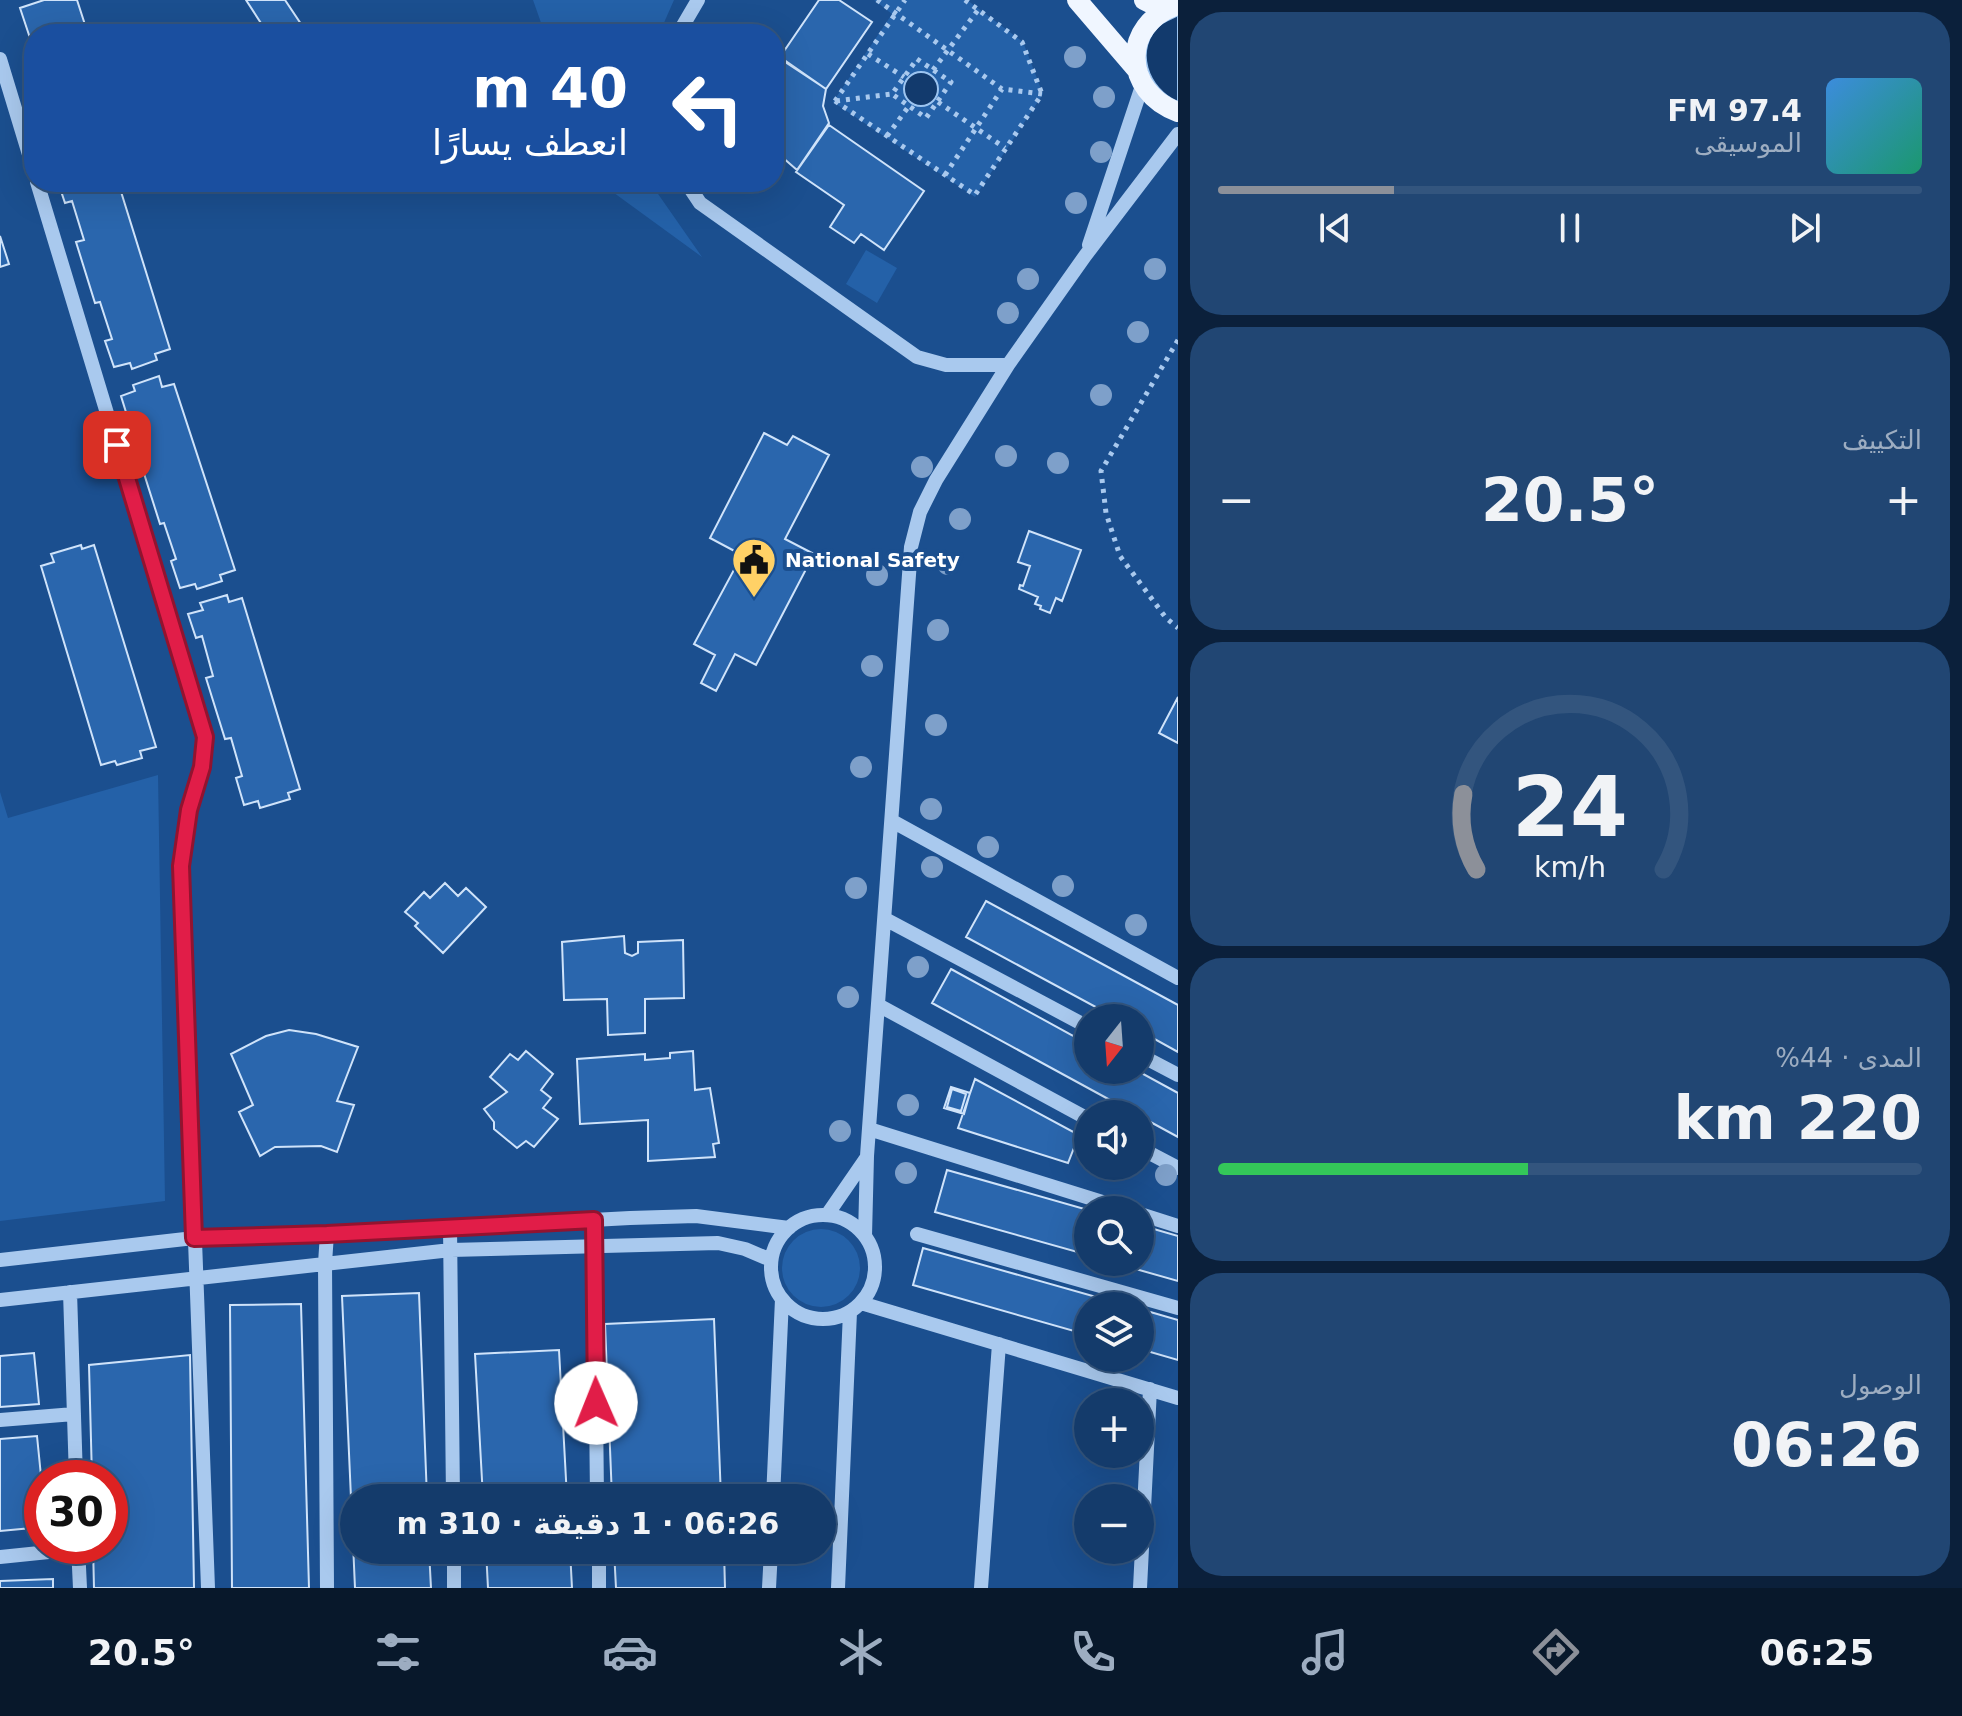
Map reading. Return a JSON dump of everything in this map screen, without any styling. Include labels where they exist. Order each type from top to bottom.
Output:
[{"type":"main road","points":[[1077,0],[1164,107],[1178,112]]},
{"type":"main road","points":[[1144,0],[1171,8]]},
{"type":"main road","points":[[1140,78],[1138,42],[1153,18],[1171,8]]},
{"type":"street","points":[[684,24],[698,0]]},
{"type":"street","points":[[0,59],[24,138]]},
{"type":"street","points":[[1085,256],[1140,78]]},
{"type":"street","points":[[865,1236],[867,1156],[911,547],[917,524],[936,480],[1008,365],[1085,256],[1178,134]]},
{"type":"street","points":[[40,192],[205,737],[202,767],[189,810],[181,866],[208,1588]]},
{"type":"street","points":[[693,192],[700,203],[917,357],[946,365],[1008,365]]},
{"type":"street","points":[[892,821],[1178,978]]},
{"type":"street","points":[[885,919],[1074,1020]]},
{"type":"street","points":[[878,1005],[1074,1111]]},
{"type":"street","points":[[1154,1062],[1178,1075]]},
{"type":"street","points":[[869,1129],[1083,1196]]},
{"type":"street","points":[[1154,1155],[1178,1168]]},
{"type":"street","points":[[827,1215],[867,1156]]},
{"type":"street","points":[[774,1484],[782,1299],[772,1274],[771,1260],[778,1241],[789,1228],[810,1217],[827,1215],[854,1225],[865,1236],[872,1248],[875,1277],[870,1291],[856,1308],[838,1588]]},
{"type":"street","points":[[0,1260],[194,1238],[594,1220],[696,1216],[789,1228]]},
{"type":"street","points":[[1154,1218],[1178,1226]]},
{"type":"street","points":[[594,1220],[597,1484]]},
{"type":"street","points":[[450,1227],[453,1484]]},
{"type":"street","points":[[327,1234],[327,1588]]},
{"type":"street","points":[[917,1234],[1178,1308]]},
{"type":"street","points":[[0,1300],[451,1250],[718,1243],[745,1249],[771,1260]]},
{"type":"street","points":[[70,1292],[75,1460]]},
{"type":"street","points":[[782,1299],[806,1316],[821,1319],[856,1308],[999,1344],[1147,1388]]},
{"type":"street","points":[[981,1588],[999,1344]]},
{"type":"street","points":[[1154,1390],[1178,1398]]},
{"type":"street","points":[[0,1420],[74,1414]]},
{"type":"street","points":[[1140,1588],[1146,1468]]},
{"type":"street","points":[[0,1557],[24,1554]]},
{"type":"street","points":[[79,1564],[80,1588]]},
{"type":"street","points":[[454,1564],[454,1588]]},
{"type":"street","points":[[599,1564],[599,1588]]},
{"type":"street","points":[[769,1588],[770,1564]]},
{"type":"path","points":[[877,0],[1002,89],[1042,94]]},
{"type":"path","points":[[835,101],[905,0]]},
{"type":"path","points":[[965,0],[1022,42],[1042,94]]},
{"type":"path","points":[[933,70],[978,10]]},
{"type":"path","points":[[868,54],[904,77]]},
{"type":"path","points":[[835,101],[892,94],[926,118],[951,82],[917,59],[892,94]]},
{"type":"path","points":[[945,175],[1002,89]]},
{"type":"path","points":[[835,101],[975,195],[1042,94]]},
{"type":"path","points":[[938,102],[1005,148]]},
{"type":"path","points":[[887,136],[909,106]]},
{"type":"path","points":[[1178,340],[1101,471],[1106,513],[1120,556],[1166,618],[1178,628]]},
{"type":"shaded area","points":[[533,0],[674,0],[663,24],[541,24]]},
{"type":"shaded area","points":[[874,0],[967,0],[1023,42],[1043,94],[975,197],[833,102],[892,14]]},
{"type":"shaded area","points":[[1178,15],[1178,102],[1167,96],[1152,78],[1146,56],[1152,34],[1161,24]]},
{"type":"shaded area","points":[[921,72],[933,77],[938,89],[933,101],[921,106],[909,101],[904,89],[909,77]]},
{"type":"shaded area","points":[[613,192],[657,192],[702,257]]},
{"type":"shaded area","points":[[866,250],[897,268],[877,303],[846,284]]},
{"type":"shaded area","points":[[158,775],[165,1201],[0,1221],[0,792],[8,818]]},
{"type":"shaded area","points":[[821,1229],[836,1232],[853,1246],[860,1268],[857,1283],[843,1300],[821,1307],[806,1304],[789,1290],[782,1268],[785,1253],[799,1236]]},
{"type":"building","points":[[44,0],[77,0],[85,24],[25,24],[20,8]]},
{"type":"building","points":[[246,0],[285,0],[301,24],[262,24]]},
{"type":"building","points":[[819,0],[839,0],[872,22],[826,89],[784,60],[784,51]]},
{"type":"building","points":[[784,61],[826,89],[823,106],[829,123],[797,170],[784,159]]},
{"type":"building","points":[[829,125],[924,191],[884,250],[861,234],[854,243],[830,227],[844,205],[796,172]]},
{"type":"building","points":[[61,192],[121,192],[170,349],[155,354],[157,360],[132,369],[130,363],[114,367],[105,341],[112,339],[100,302],[95,303],[76,242],[84,240],[72,201],[65,203]]},
{"type":"building","points":[[0,236],[9,264],[0,267]]},
{"type":"building","points":[[159,376],[162,387],[174,384],[235,570],[220,575],[222,581],[197,589],[195,584],[180,588],[171,561],[176,559],[164,523],[160,524],[140,461],[147,459],[135,424],[130,425],[121,396],[135,391],[133,385]]},
{"type":"building","name":"National Safety","points":[[764,433],[787,445],[793,436],[829,455],[785,539],[814,554],[756,665],[735,654],[716,691],[701,683],[715,655],[694,644],[742,555],[710,538]]},
{"type":"building","points":[[1029,531],[1081,550],[1062,601],[1056,598],[1050,613],[1035,604],[1038,597],[1019,589],[1030,566],[1018,562]]},
{"type":"building","points":[[81,545],[82,549],[94,545],[156,747],[140,751],[142,758],[117,765],[115,761],[101,765],[41,566],[54,562],[51,554]]},
{"type":"building","points":[[227,595],[229,602],[242,598],[300,789],[288,793],[290,799],[260,808],[258,801],[244,805],[236,778],[242,776],[231,738],[225,739],[206,678],[213,676],[202,636],[196,638],[188,614],[203,610],[200,603]]},
{"type":"building","points":[[1178,697],[1178,743],[1159,733]]},
{"type":"building","points":[[445,883],[458,896],[466,888],[486,907],[443,953],[405,912],[424,892],[430,898]]},
{"type":"building","points":[[986,901],[1178,1005],[1178,1052],[1154,1039],[1154,1004],[1090,1004],[966,937]]},
{"type":"building","points":[[624,936],[625,953],[632,956],[638,953],[638,942],[683,940],[684,998],[645,999],[645,1033],[608,1035],[607,999],[564,1000],[562,942]]},
{"type":"building","points":[[951,969],[1074,1036],[1074,1080],[932,1003]]},
{"type":"building","points":[[289,1030],[316,1034],[358,1047],[337,1101],[354,1105],[337,1152],[321,1146],[275,1147],[260,1156],[239,1112],[253,1105],[231,1054],[266,1036]]},
{"type":"building","points":[[526,1051],[553,1074],[541,1090],[551,1098],[543,1108],[558,1119],[534,1147],[526,1141],[517,1148],[494,1129],[494,1122],[484,1109],[507,1092],[490,1077],[510,1054],[518,1060]]},
{"type":"building","points":[[693,1051],[695,1090],[710,1088],[719,1143],[713,1144],[715,1157],[648,1161],[648,1120],[580,1124],[577,1059],[645,1054],[645,1060],[670,1058],[670,1053]]},
{"type":"building","points":[[975,1079],[1074,1132],[1074,1148],[1068,1163],[958,1128]]},
{"type":"building","points":[[1154,1080],[1178,1093],[1178,1137],[1154,1124],[1154,1100],[1110,1100],[1081,1084],[1154,1084]]},
{"type":"building","points":[[951,1087],[970,1093],[964,1114],[944,1108]]},
{"type":"building","points":[[952,1089],[966,1094],[961,1111],[947,1107]]},
{"type":"building","points":[[947,1170],[1074,1206],[1074,1251],[935,1212]]},
{"type":"building","points":[[1154,1229],[1178,1236],[1178,1281],[1154,1274]]},
{"type":"building","points":[[923,1248],[1079,1292],[1074,1292],[1074,1331],[913,1285]]},
{"type":"building","points":[[419,1293],[426,1484],[350,1484],[342,1296]]},
{"type":"building","points":[[301,1304],[309,1588],[232,1588],[230,1305]]},
{"type":"building","points":[[1154,1313],[1178,1320],[1178,1360],[1154,1353]]},
{"type":"building","points":[[714,1319],[720,1484],[611,1484],[605,1324]]},
{"type":"building","points":[[559,1350],[566,1484],[482,1484],[475,1354]]},
{"type":"building","points":[[34,1353],[39,1404],[0,1407],[0,1356]]},
{"type":"building","points":[[190,1355],[194,1588],[94,1588],[93,1564],[128,1564],[128,1460],[92,1460],[89,1365]]},
{"type":"building","points":[[37,1436],[39,1460],[24,1460],[24,1529],[0,1531],[0,1439]]},
{"type":"building","points":[[354,1564],[430,1564],[431,1588],[355,1588]]},
{"type":"building","points":[[487,1564],[571,1564],[572,1588],[488,1588]]},
{"type":"building","points":[[615,1564],[724,1564],[725,1588],[616,1588]]},
{"type":"building","points":[[53,1579],[53,1588],[0,1588],[0,1581]]},
{"type":"place","name":"National Safety","points":[[754,599]]},
{"type":"route","points":[[117,445],[205,737],[202,767],[185,829],[181,866],[194,1238],[594,1220],[596,1403]]}]
